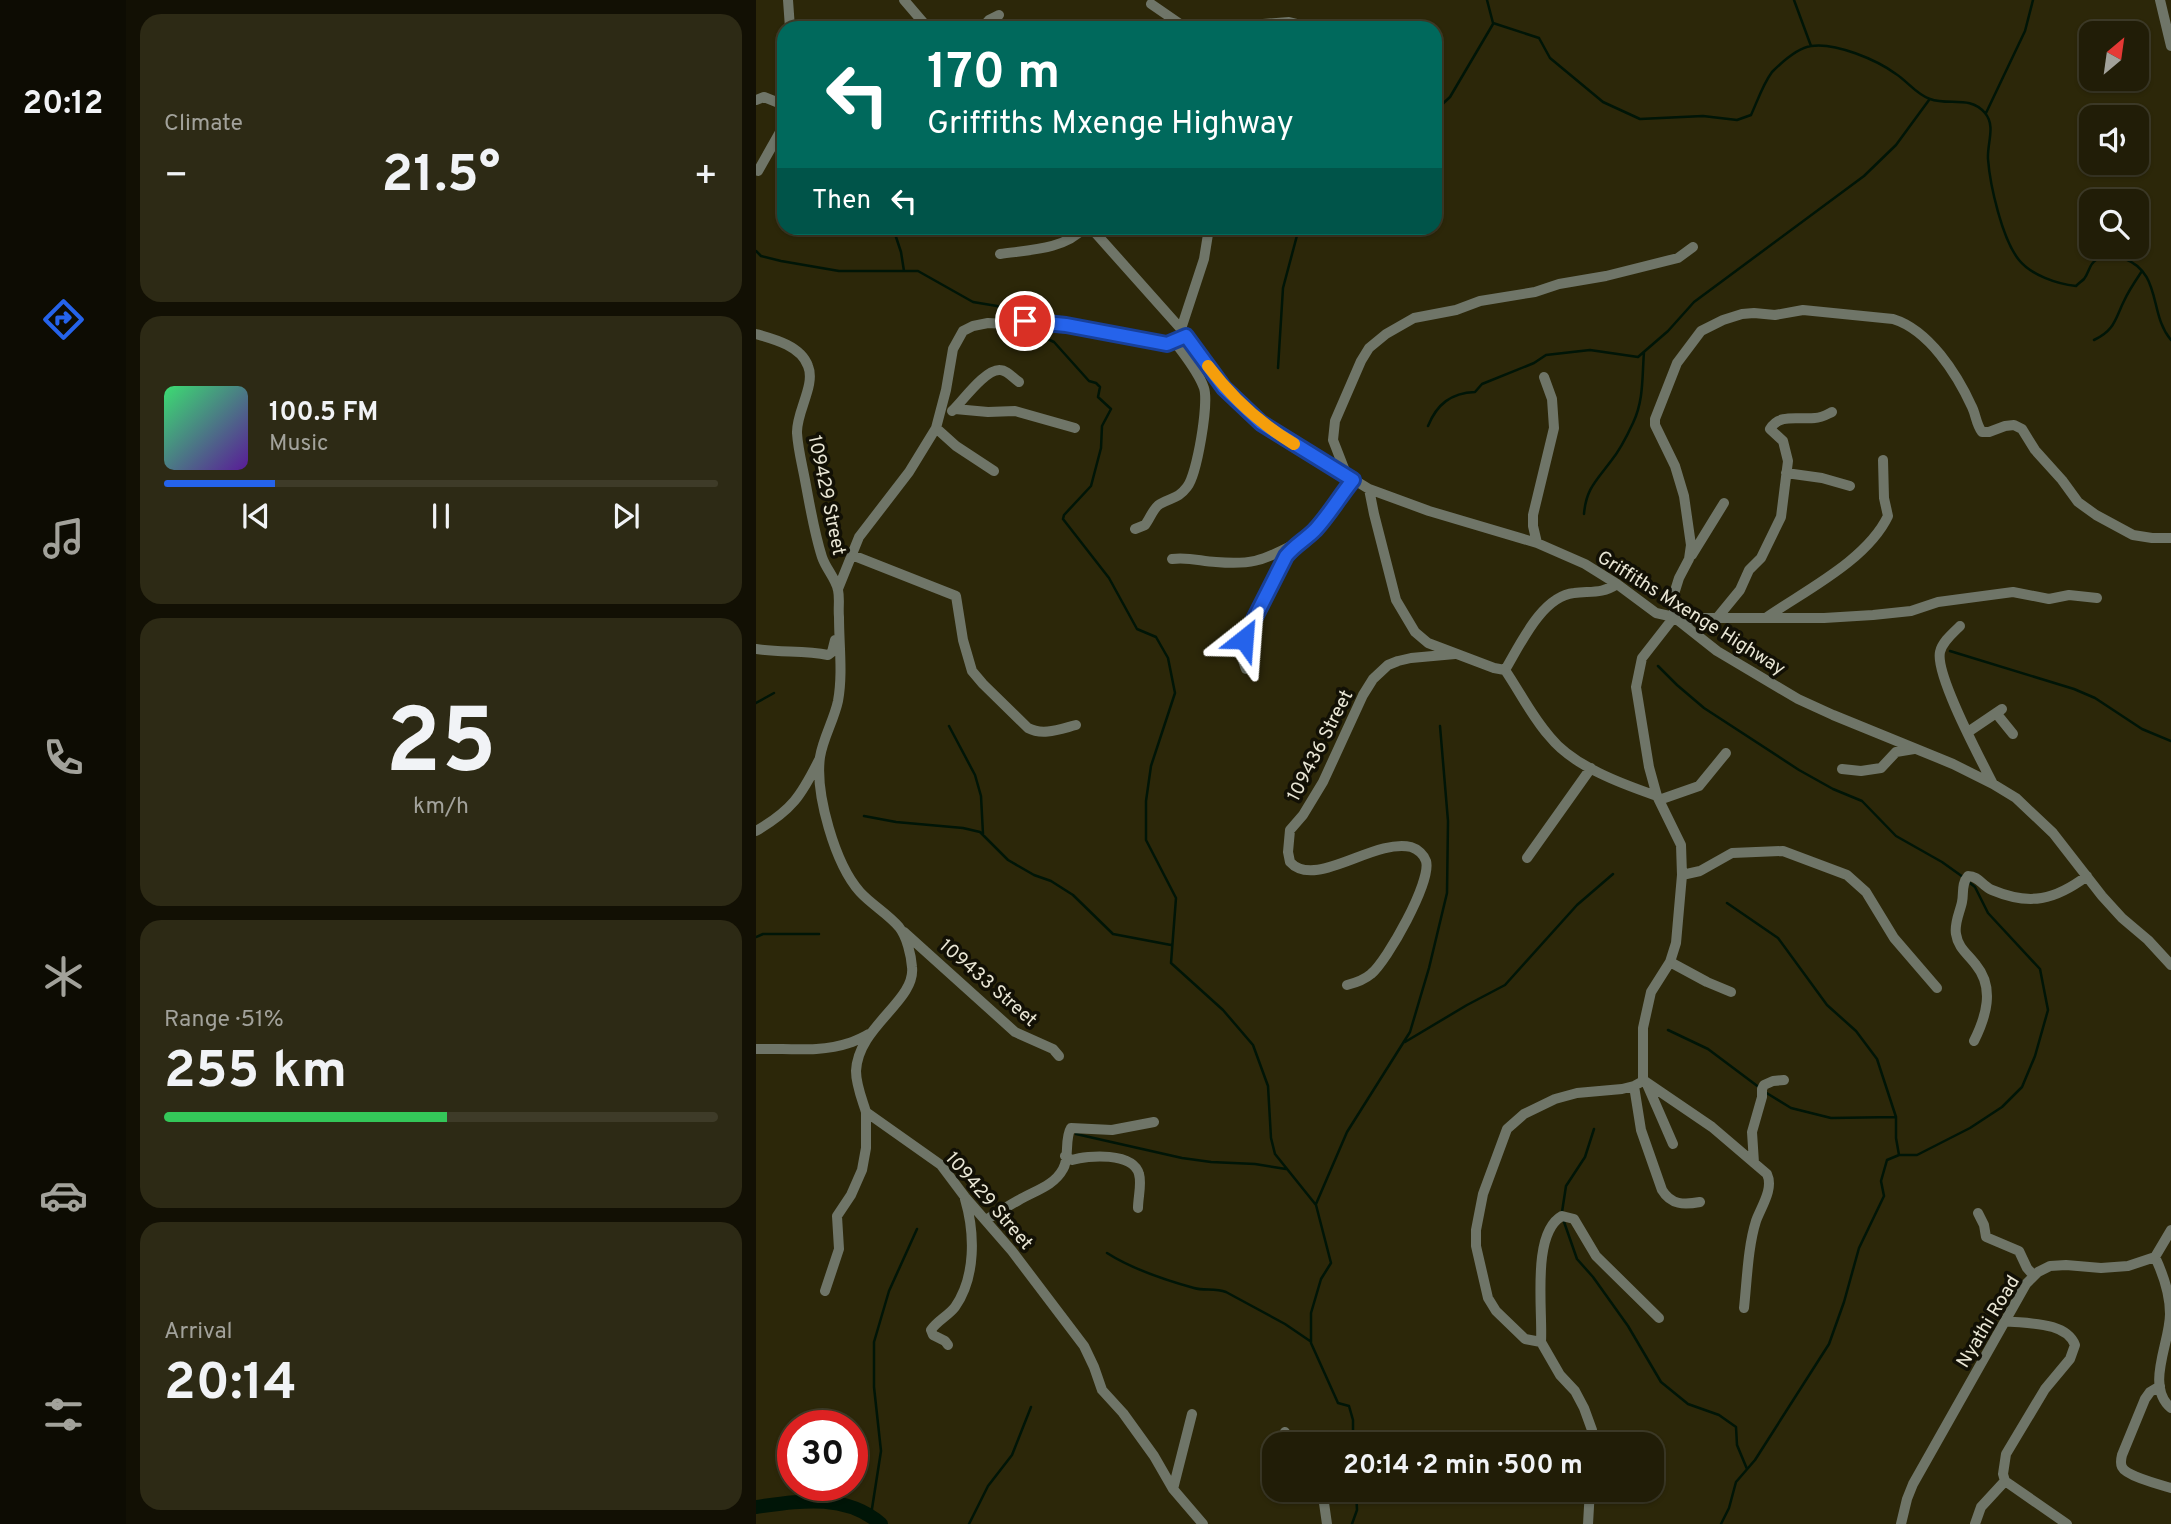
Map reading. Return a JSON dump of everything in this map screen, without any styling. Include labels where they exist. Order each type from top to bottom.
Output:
[{"type":"street","points":[[788,0],[790,21]]},
{"type":"street","points":[[904,0],[922,21]]},
{"type":"street","points":[[2160,0],[2171,46]]},
{"type":"street","points":[[1151,4],[1176,21]]},
{"type":"street","points":[[988,21],[999,15]]},
{"type":"street","points":[[756,100],[764,97],[777,102]]},
{"type":"street","points":[[758,171],[777,137]]},
{"type":"street","points":[[1000,254],[1043,247],[1078,235]]},
{"type":"street","name":"Griffiths Mxenge Highway","points":[[1096,235],[1184,333],[1224,388],[1261,423],[1369,489],[1429,511],[1537,543],[1585,564],[1656,613],[1674,617],[1717,651],[1798,699],[1916,748],[1993,784],[2034,813],[2122,918],[2148,940],[2171,965]]},
{"type":"street","points":[[937,425],[953,349],[963,331],[973,326],[988,323],[1041,322],[1167,344],[1175,342],[1184,333],[1208,235]]},
{"type":"street","points":[[1172,559],[1194,558],[1219,563],[1259,562],[1307,537],[1317,527],[1350,478],[1334,440],[1335,421],[1361,360],[1370,348],[1402,323],[1427,314],[1456,310],[1480,301],[1535,292],[1559,284],[1606,276],[1678,258],[1693,247]]},
{"type":"street","points":[[1689,559],[1691,545],[1684,496],[1675,466],[1655,425],[1677,363],[1701,331],[1723,320],[1742,314],[1775,315],[1803,310],[1893,319],[1909,325],[1944,360],[1960,385],[1982,432],[2014,425],[2022,429],[2035,450],[2078,502],[2133,535],[2171,538]]},
{"type":"street","name":"109429 Street","points":[[756,334],[782,342],[801,354],[809,368],[809,382],[798,416],[797,430],[817,542],[826,568],[838,589],[841,668],[838,700],[820,758],[824,806],[836,848],[858,889],[900,928],[910,956],[912,976],[901,998],[869,1034],[859,1057],[856,1072],[866,1112],[941,1166],[1012,1251],[1084,1346],[1102,1390],[1123,1413],[1154,1456],[1173,1489],[1203,1524]]},
{"type":"street","points":[[1135,529],[1145,526],[1157,506],[1174,500],[1184,491],[1197,466],[1206,405],[1205,394],[1196,374],[1175,342]]},
{"type":"street","points":[[838,589],[859,537],[909,472],[937,425],[994,371],[1003,371],[1019,382]]},
{"type":"street","points":[[1537,543],[1533,515],[1554,428],[1552,399],[1544,377]]},
{"type":"street","points":[[955,409],[1015,411],[1075,428]]},
{"type":"street","points":[[1717,618],[1740,590],[1749,570],[1761,558],[1781,517],[1788,461],[1786,450],[1777,434],[1770,429],[1780,420],[1821,417],[1832,412]]},
{"type":"street","points":[[937,425],[956,446],[994,471]]},
{"type":"street","points":[[1767,617],[1831,576],[1866,547],[1888,516],[1884,498],[1883,460]]},
{"type":"street","points":[[1786,473],[1822,478],[1850,486]]},
{"type":"street","points":[[1369,489],[1396,600],[1421,639],[1505,670],[1551,740],[1572,759],[1658,798],[1699,786],[1726,753]]},
{"type":"street","points":[[1700,1202],[1680,1204],[1666,1196],[1641,1130],[1643,1028],[1651,992],[1670,962],[1676,943],[1682,875],[1681,845],[1658,798],[1649,768],[1636,687],[1642,658],[1674,617],[1674,594],[1679,578],[1724,503]]},
{"type":"street","points":[[1246,669],[1241,645],[1295,544]]},
{"type":"street","points":[[852,555],[956,596],[969,662],[976,677],[1033,730],[1046,732],[1076,725]]},
{"type":"street","points":[[1505,670],[1533,624],[1555,601],[1573,593],[1603,592],[1617,584]]},
{"type":"street","points":[[1674,617],[1682,621],[1717,618],[1824,618],[1911,611],[1938,602],[2012,592],[2049,599],[2069,595],[2097,598]]},
{"type":"street","points":[[756,649],[828,655],[834,649],[839,616]]},
{"type":"street","points":[[1960,626],[1949,637],[1940,666],[1993,784]]},
{"type":"street","name":"109436 Street","points":[[1347,985],[1371,975],[1390,950],[1415,903],[1427,869],[1426,861],[1418,851],[1402,846],[1360,855],[1326,869],[1303,871],[1290,862],[1290,830],[1303,815],[1323,782],[1363,695],[1381,671],[1388,665],[1411,658],[1458,654]]},
{"type":"street","points":[[1967,730],[1999,711],[2013,734]]},
{"type":"street","points":[[1842,769],[1861,771],[1881,768],[1896,752],[1916,748]]},
{"type":"street","points":[[756,831],[777,818],[797,800],[820,758]]},
{"type":"street","points":[[1527,858],[1591,768]]},
{"type":"street","points":[[1682,875],[1700,871],[1732,853],[1783,851],[1847,875],[1866,892],[1894,938],[1937,988]]},
{"type":"street","points":[[1974,1041],[1985,1017],[1987,998],[1983,978],[1977,966],[1964,953],[1956,936],[1955,928],[1962,903],[1964,881],[1968,876],[1973,876],[1986,887],[2004,894],[2023,898],[2046,898],[2065,892],[2087,876]]},
{"type":"street","name":"109433 Street","points":[[900,928],[1015,1032],[1053,1049],[1059,1056]]},
{"type":"street","points":[[1670,962],[1731,992]]},
{"type":"street","points":[[756,1049],[811,1049],[834,1046],[848,1044],[869,1034]]},
{"type":"street","points":[[1754,1163],[1752,1132],[1762,1089],[1773,1081],[1784,1080]]},
{"type":"street","points":[[1641,1083],[1673,1144]]},
{"type":"street","points":[[1541,1342],[1525,1339],[1496,1311],[1488,1298],[1476,1247],[1476,1230],[1483,1194],[1511,1124],[1524,1114],[1555,1099],[1577,1093],[1641,1083],[1694,1114],[1767,1174],[1770,1184],[1754,1228],[1744,1308]]},
{"type":"street","points":[[825,1291],[839,1249],[837,1216],[851,1195],[862,1170],[866,1148],[866,1112]]},
{"type":"street","points":[[986,1220],[1050,1184],[1065,1166],[1071,1128],[1112,1130],[1154,1122]]},
{"type":"street","points":[[1065,1156],[1072,1160],[1082,1157],[1111,1157],[1135,1166],[1139,1172],[1138,1208]]},
{"type":"street","points":[[948,1345],[933,1335],[931,1330],[954,1308],[965,1287],[973,1231],[965,1197]]},
{"type":"street","points":[[1978,1213],[1986,1237],[2019,1251],[2034,1276]]},
{"type":"street","points":[[1592,1432],[1575,1391],[1560,1375],[1541,1342],[1541,1273],[1544,1248],[1553,1224],[1562,1216],[1574,1219],[1596,1256],[1659,1318]]},
{"type":"street","points":[[2171,1230],[2155,1256],[2163,1274],[2170,1314],[2160,1386],[2163,1399],[2171,1408]]},
{"type":"street","name":"Nyathi Road","points":[[1902,1524],[1913,1484],[2026,1284],[2050,1266],[2127,1266],[2155,1256]]},
{"type":"street","points":[[2005,1321],[2056,1328],[2071,1337],[2075,1345],[2070,1359],[2045,1390],[2006,1454],[2003,1474],[2005,1481],[2067,1524]]},
{"type":"street","points":[[2160,1386],[2145,1399],[2122,1455],[2121,1465],[2130,1473],[2171,1488]]},
{"type":"street","points":[[1173,1489],[1192,1414]]},
{"type":"street","points":[[1975,1524],[1982,1507],[2005,1481]]},
{"type":"street","points":[[1324,1502],[1327,1524]]},
{"type":"street","points":[[1588,1524],[1589,1502]]},
{"type":"waterway","points":[[1487,0],[1493,23],[1539,38],[1550,58],[1603,102],[1640,119],[1703,116],[1737,120],[1751,115],[1772,72],[1800,50],[1821,45],[1843,49],[1878,63],[1930,99],[1973,104],[1985,113],[1990,123],[1988,159],[1991,183],[2002,226],[2019,260],[2045,278],[2076,286],[2096,260],[2123,258],[2136,265],[2150,283],[2159,318],[2171,340]]},
{"type":"waterway","points":[[1794,0],[1811,46]]},
{"type":"waterway","points":[[1986,113],[2025,31],[2033,0]]},
{"type":"waterway","points":[[1442,104],[1450,97],[1493,24]]},
{"type":"waterway","points":[[1428,426],[1440,406],[1452,397],[1475,392],[1482,384],[1534,363],[1546,355],[1590,350],[1638,357],[1668,331],[1694,302],[1864,176],[1896,145],[1929,100]]},
{"type":"waterway","points":[[895,235],[904,271]]},
{"type":"waterway","points":[[1278,368],[1283,288],[1297,235]]},
{"type":"waterway","points":[[756,251],[761,256],[781,261],[839,271],[918,271],[973,302],[997,306],[1022,319]]},
{"type":"waterway","points":[[2094,340],[2114,324],[2128,293],[2142,271]]},
{"type":"waterway","points":[[1029,327],[1054,342],[1089,381],[1096,383],[1100,387],[1098,397],[1111,409],[1102,426],[1101,448],[1091,486],[1063,519],[1109,578],[1137,629],[1156,637],[1168,658],[1175,693],[1151,766],[1146,801],[1146,840],[1176,898],[1171,963],[1223,1010],[1253,1045],[1268,1086],[1271,1138],[1275,1154],[1316,1205],[1331,1263],[1321,1279],[1311,1313],[1311,1343],[1338,1403],[1349,1406],[1353,1432]]},
{"type":"waterway","points":[[1584,514],[1589,492],[1620,448],[1637,414],[1644,352]]},
{"type":"waterway","points":[[1950,651],[2074,689],[2095,698],[2142,729],[2171,741]]},
{"type":"waterway","points":[[1658,666],[1704,708],[1799,770],[1862,801],[1896,836],[1963,877]]},
{"type":"waterway","points":[[756,703],[774,693]]},
{"type":"waterway","points":[[949,726],[975,775],[981,796],[983,834]]},
{"type":"waterway","points":[[1316,1204],[1347,1132],[1410,1032],[1429,968],[1447,893],[1448,821],[1440,726]]},
{"type":"waterway","points":[[864,816],[980,832],[1008,860],[1073,895],[1113,934],[1171,945]]},
{"type":"waterway","points":[[1405,1042],[1505,985],[1577,905],[1613,874]]},
{"type":"waterway","points":[[1721,1524],[1729,1508],[1736,1482],[1755,1460],[1829,1344],[1859,1248],[1884,1196],[1881,1181],[1887,1160],[1899,1155],[1917,1155],[1970,1128],[2002,1107],[2022,1087],[2035,1056],[2048,1010],[2040,969],[1988,913],[1975,887],[1970,883]]},
{"type":"waterway","points":[[1727,903],[1778,938],[1827,1005],[1856,1031],[1877,1059],[1896,1117],[1899,1155]]},
{"type":"waterway","points":[[756,937],[763,934],[819,934]]},
{"type":"waterway","points":[[1668,1030],[1708,1049],[1760,1088]]},
{"type":"waterway","points":[[1765,1092],[1791,1108],[1831,1118],[1896,1117]]},
{"type":"waterway","points":[[1562,1212],[1566,1186],[1585,1157],[1594,1129]]},
{"type":"waterway","points":[[1076,1134],[1182,1158],[1286,1169]]},
{"type":"waterway","points":[[1563,1219],[1577,1259],[1628,1326],[1661,1382],[1688,1404],[1719,1415],[1736,1427],[1737,1445],[1747,1469]]},
{"type":"waterway","points":[[871,1515],[881,1451],[874,1387],[874,1342],[889,1291],[917,1229]]},
{"type":"waterway","points":[[1107,1253],[1138,1269],[1172,1281],[1198,1289],[1226,1292],[1310,1341]]},
{"type":"waterway","points":[[969,1524],[988,1486],[1012,1455],[1031,1407]]},
{"type":"waterway","points":[[756,1507],[805,1502],[837,1503],[867,1514],[881,1524]]},
{"type":"waterway","points":[[1352,1524],[1357,1502]]},
{"type":"slow traffic","points":[[1208,366],[1224,388],[1261,423],[1294,444]]},
{"type":"route","points":[[1025,321],[1066,325],[1167,344],[1186,336],[1224,388],[1261,423],[1353,480],[1317,527],[1295,544],[1286,556],[1244,639]]}]
